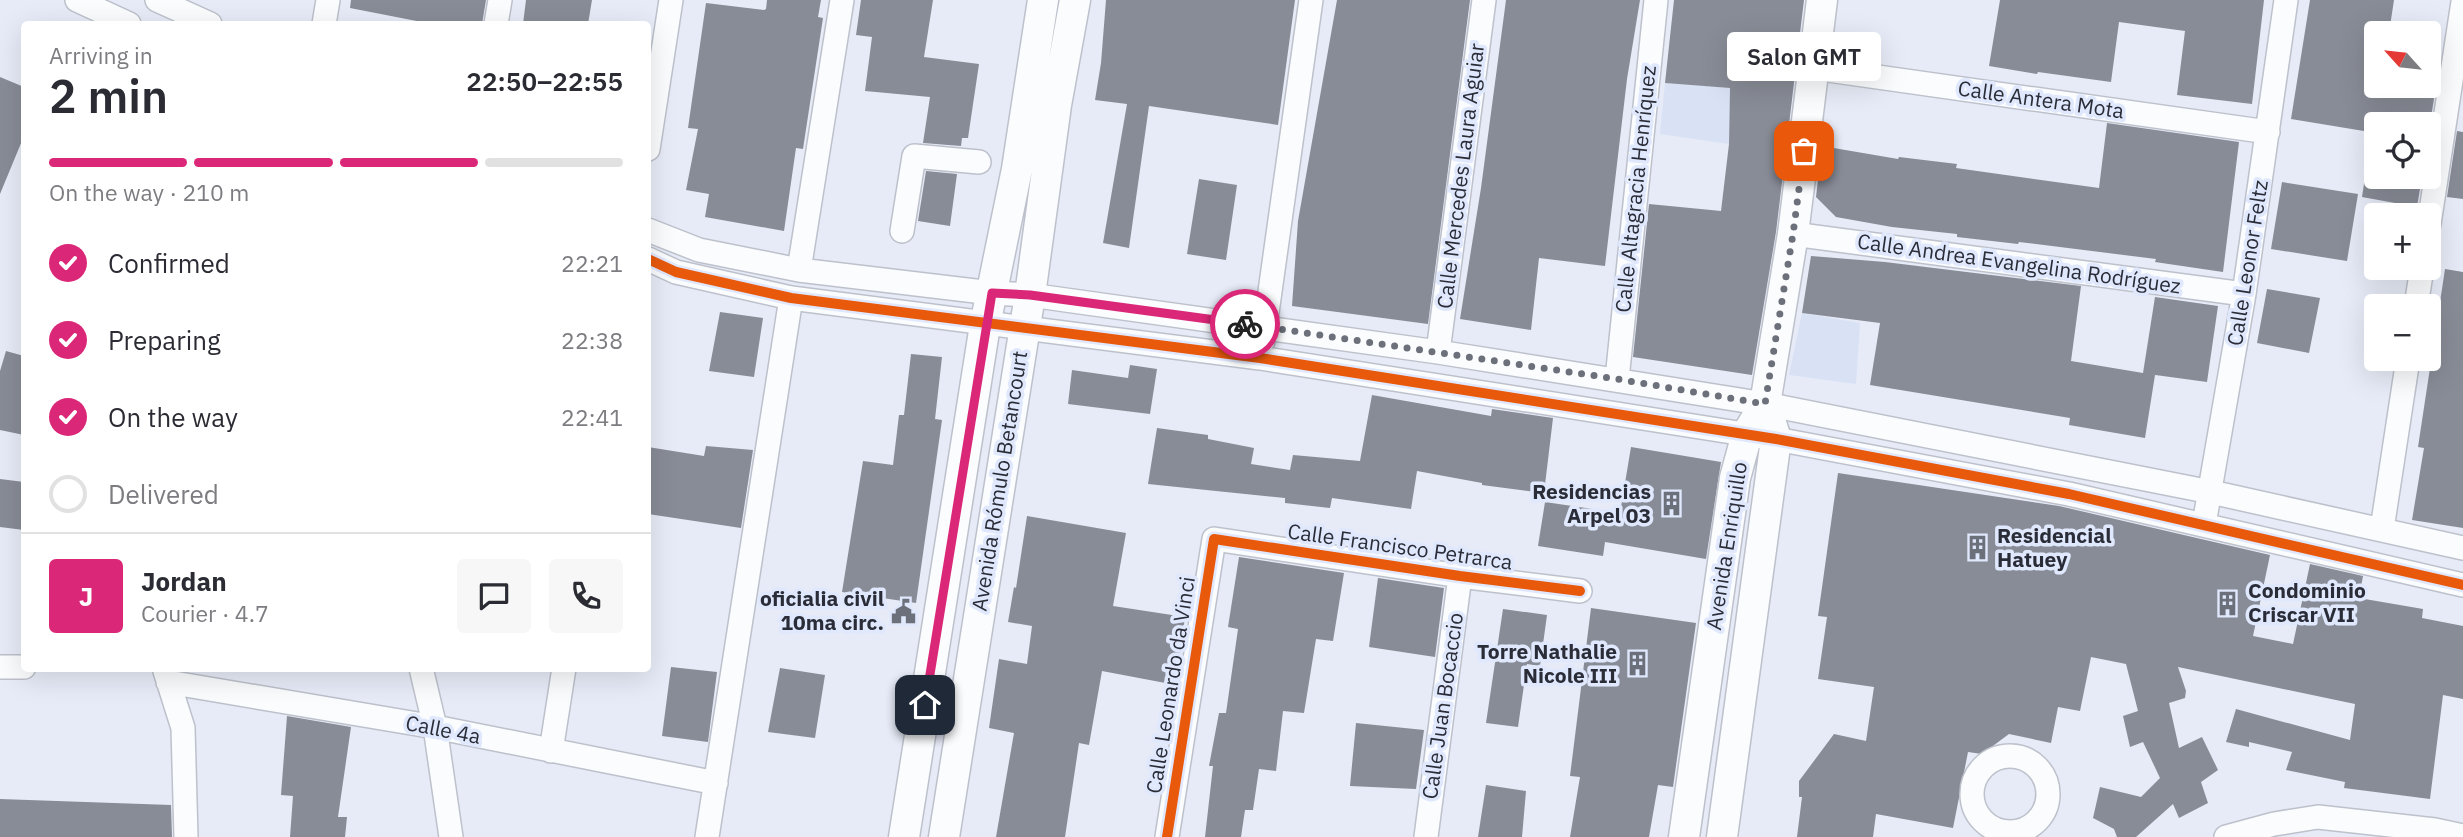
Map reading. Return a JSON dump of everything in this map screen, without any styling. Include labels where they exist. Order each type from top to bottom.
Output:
[{"type":"main road","name":"Avenida Rómulo Betancourt","points":[[904,837],[985,325],[1017,169],[1043,0]]},
{"type":"main road","name":"Avenida Rómulo Betancourt","points":[[944,837],[1030,295],[1056,105],[1075,0]]},
{"type":"main road","points":[[1765,404],[1793,234],[1822,0]]},
{"type":"main road","name":"Avenida Enriquillo","points":[[1722,837],[1765,404]]},
{"type":"main road","name":"Avenida Enriquillo","points":[[1684,837],[1735,478],[1761,437]]},
{"type":"street","points":[[157,0],[203,21]]},
{"type":"street","points":[[324,21],[328,0]]},
{"type":"street","points":[[496,21],[500,0]]},
{"type":"street","points":[[651,130],[671,0]]},
{"type":"street","points":[[799,270],[842,0]]},
{"type":"street","points":[[1260,358],[1311,0]]},
{"type":"street","name":"Calle Mercedes Laura Aguiar","points":[[1438,352],[1484,0]]},
{"type":"street","name":"Calle Altagracia Henríquez","points":[[1617,379],[1656,0]]},
{"type":"street","name":"Calle Leonor Feltz","points":[[2204,524],[2244,294],[2286,0]]},
{"type":"street","points":[[2432,203],[2463,2]]},
{"type":"street","points":[[89,3],[123,21]]},
{"type":"street","name":"Calle Antera Mota","points":[[1814,68],[2268,132]]},
{"type":"street","points":[[902,231],[914,156],[979,162]]},
{"type":"street","points":[[651,231],[699,250],[799,270],[992,293],[1030,295],[1265,327],[1617,379],[1765,404],[2211,492],[2463,548]]},
{"type":"street","name":"Calle Andrea Evangelina Rodríguez","points":[[1793,234],[2244,294]]},
{"type":"street","points":[[651,260],[676,272],[791,299],[1260,358],[1761,437],[2069,494],[2463,585]]},
{"type":"street","points":[[708,837],[791,299]]},
{"type":"street","points":[[2382,529],[2406,371]]},
{"type":"street","name":"Calle Francisco Petrarca","points":[[1214,539],[1580,591]]},
{"type":"street","name":"Calle Leonardo da Vinci","points":[[1167,837],[1214,539]]},
{"type":"street","name":"Calle Juan Bocaccio","points":[[1426,837],[1460,576]]},
{"type":"street","points":[[0,667],[21,667]]},
{"type":"street","points":[[422,672],[435,727],[451,837]]},
{"type":"street","points":[[551,751],[563,672]]},
{"type":"street","points":[[166,675],[183,728],[186,837]]},
{"type":"street","name":"Calle 4a","points":[[166,675],[716,783]]},
{"type":"street","points":[[2225,837],[2274,824],[2318,817],[2435,830],[2463,836]]},
{"type":"shaded area","points":[[1665,83],[1730,88],[1729,144],[1660,134]]},
{"type":"shaded area","points":[[1802,313],[1860,323],[1856,384],[1789,375]]},
{"type":"building","points":[[351,0],[486,0],[482,21],[417,21],[350,8]]},
{"type":"building","points":[[526,0],[592,0],[588,21],[523,21]]},
{"type":"building","points":[[767,0],[821,0],[818,17],[823,18],[803,149],[796,148],[784,231],[705,217],[709,194],[686,190],[698,129],[688,128],[706,3],[764,10]]},
{"type":"building","points":[[861,0],[933,0],[924,57],[979,64],[968,138],[962,138],[961,146],[923,143],[930,97],[865,91],[872,37],[856,35]]},
{"type":"building","points":[[1106,0],[1295,0],[1278,125],[1149,106],[1129,248],[1103,243],[1127,104],[1095,100]]},
{"type":"building","points":[[1337,0],[1470,0],[1428,324],[1292,306],[1298,221]]},
{"type":"building","points":[[1506,0],[1640,0],[1627,79],[1605,266],[1539,258],[1531,330],[1460,319]]},
{"type":"building","points":[[1674,0],[1804,0],[1776,232],[1752,375],[1633,357],[1649,204],[1721,211],[1729,144],[1730,88],[1665,83]]},
{"type":"building","points":[[2000,0],[2264,0],[2252,104],[2177,95],[2185,31],[2119,22],[2111,82],[1989,66]]},
{"type":"building","points":[[2310,0],[2394,0],[2391,21],[2364,21],[2364,98],[2434,98],[2432,112],[2364,112],[2364,131],[2291,119]]},
{"type":"building","points":[[0,77],[21,86],[21,143],[0,194]]},
{"type":"building","points":[[2107,123],[2239,142],[2223,272],[2155,262],[2156,259],[1957,237],[1957,234],[1892,227],[1836,217],[1816,197],[1822,146],[1898,159],[1957,164],[1956,168],[2099,188]]},
{"type":"building","points":[[2457,131],[2463,132],[2463,199],[2447,197]]},
{"type":"building","points":[[926,171],[957,174],[950,226],[918,221]]},
{"type":"building","points":[[1199,179],[1237,185],[1226,260],[1187,254]]},
{"type":"building","points":[[2282,182],[2358,194],[2347,261],[2271,249]]},
{"type":"building","points":[[2364,184],[2364,189],[2420,189],[2418,203],[2395,203],[2362,197]]},
{"type":"building","points":[[1811,256],[1885,262],[2081,286],[2071,361],[2143,373],[2155,297],[2218,306],[2207,382],[2148,374],[2155,375],[2145,438],[2069,425],[2070,418],[1870,385],[1880,323],[1802,313]]},
{"type":"building","points":[[2445,269],[2463,272],[2463,528],[2412,520],[2424,448],[2418,447],[2430,371],[2441,371],[2441,295]]},
{"type":"building","points":[[2267,289],[2320,298],[2309,353],[2257,343]]},
{"type":"building","points":[[720,312],[763,318],[754,377],[709,371]]},
{"type":"building","points":[[6,351],[21,355],[21,434],[0,430],[0,371]]},
{"type":"building","points":[[911,354],[942,357],[935,419],[942,420],[916,603],[842,592],[863,461],[893,465],[899,415],[904,415]]},
{"type":"building","points":[[1130,365],[1157,369],[1150,414],[1068,404],[1072,370],[1128,378]]},
{"type":"building","points":[[1372,395],[1491,416],[1492,409],[1553,418],[1544,493],[1482,485],[1417,471],[1411,509],[1332,498],[1330,508],[1285,503],[1285,498],[1148,484],[1157,428],[1208,435],[1208,439],[1254,448],[1251,464],[1290,470],[1293,455],[1360,461]]},
{"type":"building","points":[[706,446],[753,450],[741,528],[651,514],[651,447],[704,456]]},
{"type":"building","name":"Residencias Arpel 03","points":[[1631,447],[1721,462],[1706,559],[1605,542],[1603,556],[1538,546],[1545,502],[1620,513]]},
{"type":"building","points":[[1838,473],[2059,506],[2270,555],[2253,636],[2293,644],[2310,564],[2363,576],[2359,598],[2423,609],[2422,618],[2463,626],[2463,699],[2443,695],[2430,799],[2344,788],[2345,782],[2286,770],[2292,752],[2249,742],[2249,747],[2226,742],[2236,709],[2350,740],[2355,704],[2178,667],[2186,691],[2185,698],[2169,703],[2179,748],[2202,737],[2218,770],[2201,782],[2208,803],[2179,818],[2173,804],[2136,837],[2117,837],[2114,829],[2093,818],[2100,787],[2141,797],[2160,778],[2143,742],[2130,747],[2123,716],[2138,711],[2126,664],[2091,657],[2080,711],[2058,707],[2051,743],[2009,734],[1982,754],[1968,752],[1953,828],[1876,814],[1873,837],[1797,837],[1802,797],[1799,797],[1799,781],[1834,734],[1866,741],[1874,687],[1818,679],[1827,617],[1818,616]]},
{"type":"building","points":[[0,479],[21,482],[21,530],[0,527]]},
{"type":"building","points":[[1027,516],[1126,533],[1113,606],[1185,617],[1176,685],[1102,671],[1089,745],[1079,743],[1065,837],[996,837],[1014,733],[989,728],[999,659],[1027,664],[1032,626],[1008,622]]},
{"type":"building","points":[[1239,557],[1344,573],[1333,641],[1316,639],[1304,713],[1283,711],[1276,771],[1259,769],[1253,810],[1245,810],[1241,837],[1205,837],[1213,766],[1209,766],[1219,713],[1226,713],[1238,629],[1228,627]]},
{"type":"building","points":[[1378,578],[1444,588],[1435,657],[1369,647]]},
{"type":"building","points":[[1591,608],[1696,623],[1673,787],[1658,785],[1649,837],[1570,837],[1580,777],[1570,776]]},
{"type":"building","points":[[1503,609],[1547,615],[1540,666],[1527,664],[1518,727],[1486,723]]},
{"type":"building","points":[[671,667],[717,672],[708,742],[662,736]]},
{"type":"building","points":[[780,668],[825,675],[815,738],[768,732]]},
{"type":"building","points":[[287,716],[351,727],[338,817],[347,817],[345,837],[290,837],[293,796],[281,795]]},
{"type":"building","points":[[1356,723],[1424,730],[1416,789],[1350,786]]},
{"type":"building","points":[[1486,785],[1526,791],[1522,837],[1478,837]]},
{"type":"building","points":[[0,799],[171,805],[172,837],[0,837]]},
{"type":"cycle path","points":[[651,260],[676,272],[791,298],[1260,358],[1776,439],[2069,494],[2463,585]]},
{"type":"cycle path","points":[[1167,837],[1214,539],[1580,591]]},
{"type":"way so far","points":[[1245,324],[1617,379],[1765,404],[1804,151]]},
{"type":"place","name":"Salon GMT","points":[[1804,151]]},
{"type":"place","name":"Residencias Arpel 03","points":[[1671,504]]},
{"type":"place","name":"Residencial Hatuey","points":[[1977,548]]},
{"type":"place","name":"Condominio Criscar VII","points":[[2228,603]]},
{"type":"place","name":"oficialia civil 10ma circ.","points":[[904,611]]},
{"type":"place","name":"Torre Nathalie Nicole III","points":[[1637,664]]},
{"type":"route","points":[[925,705],[992,293],[1030,295],[1245,324]]}]
